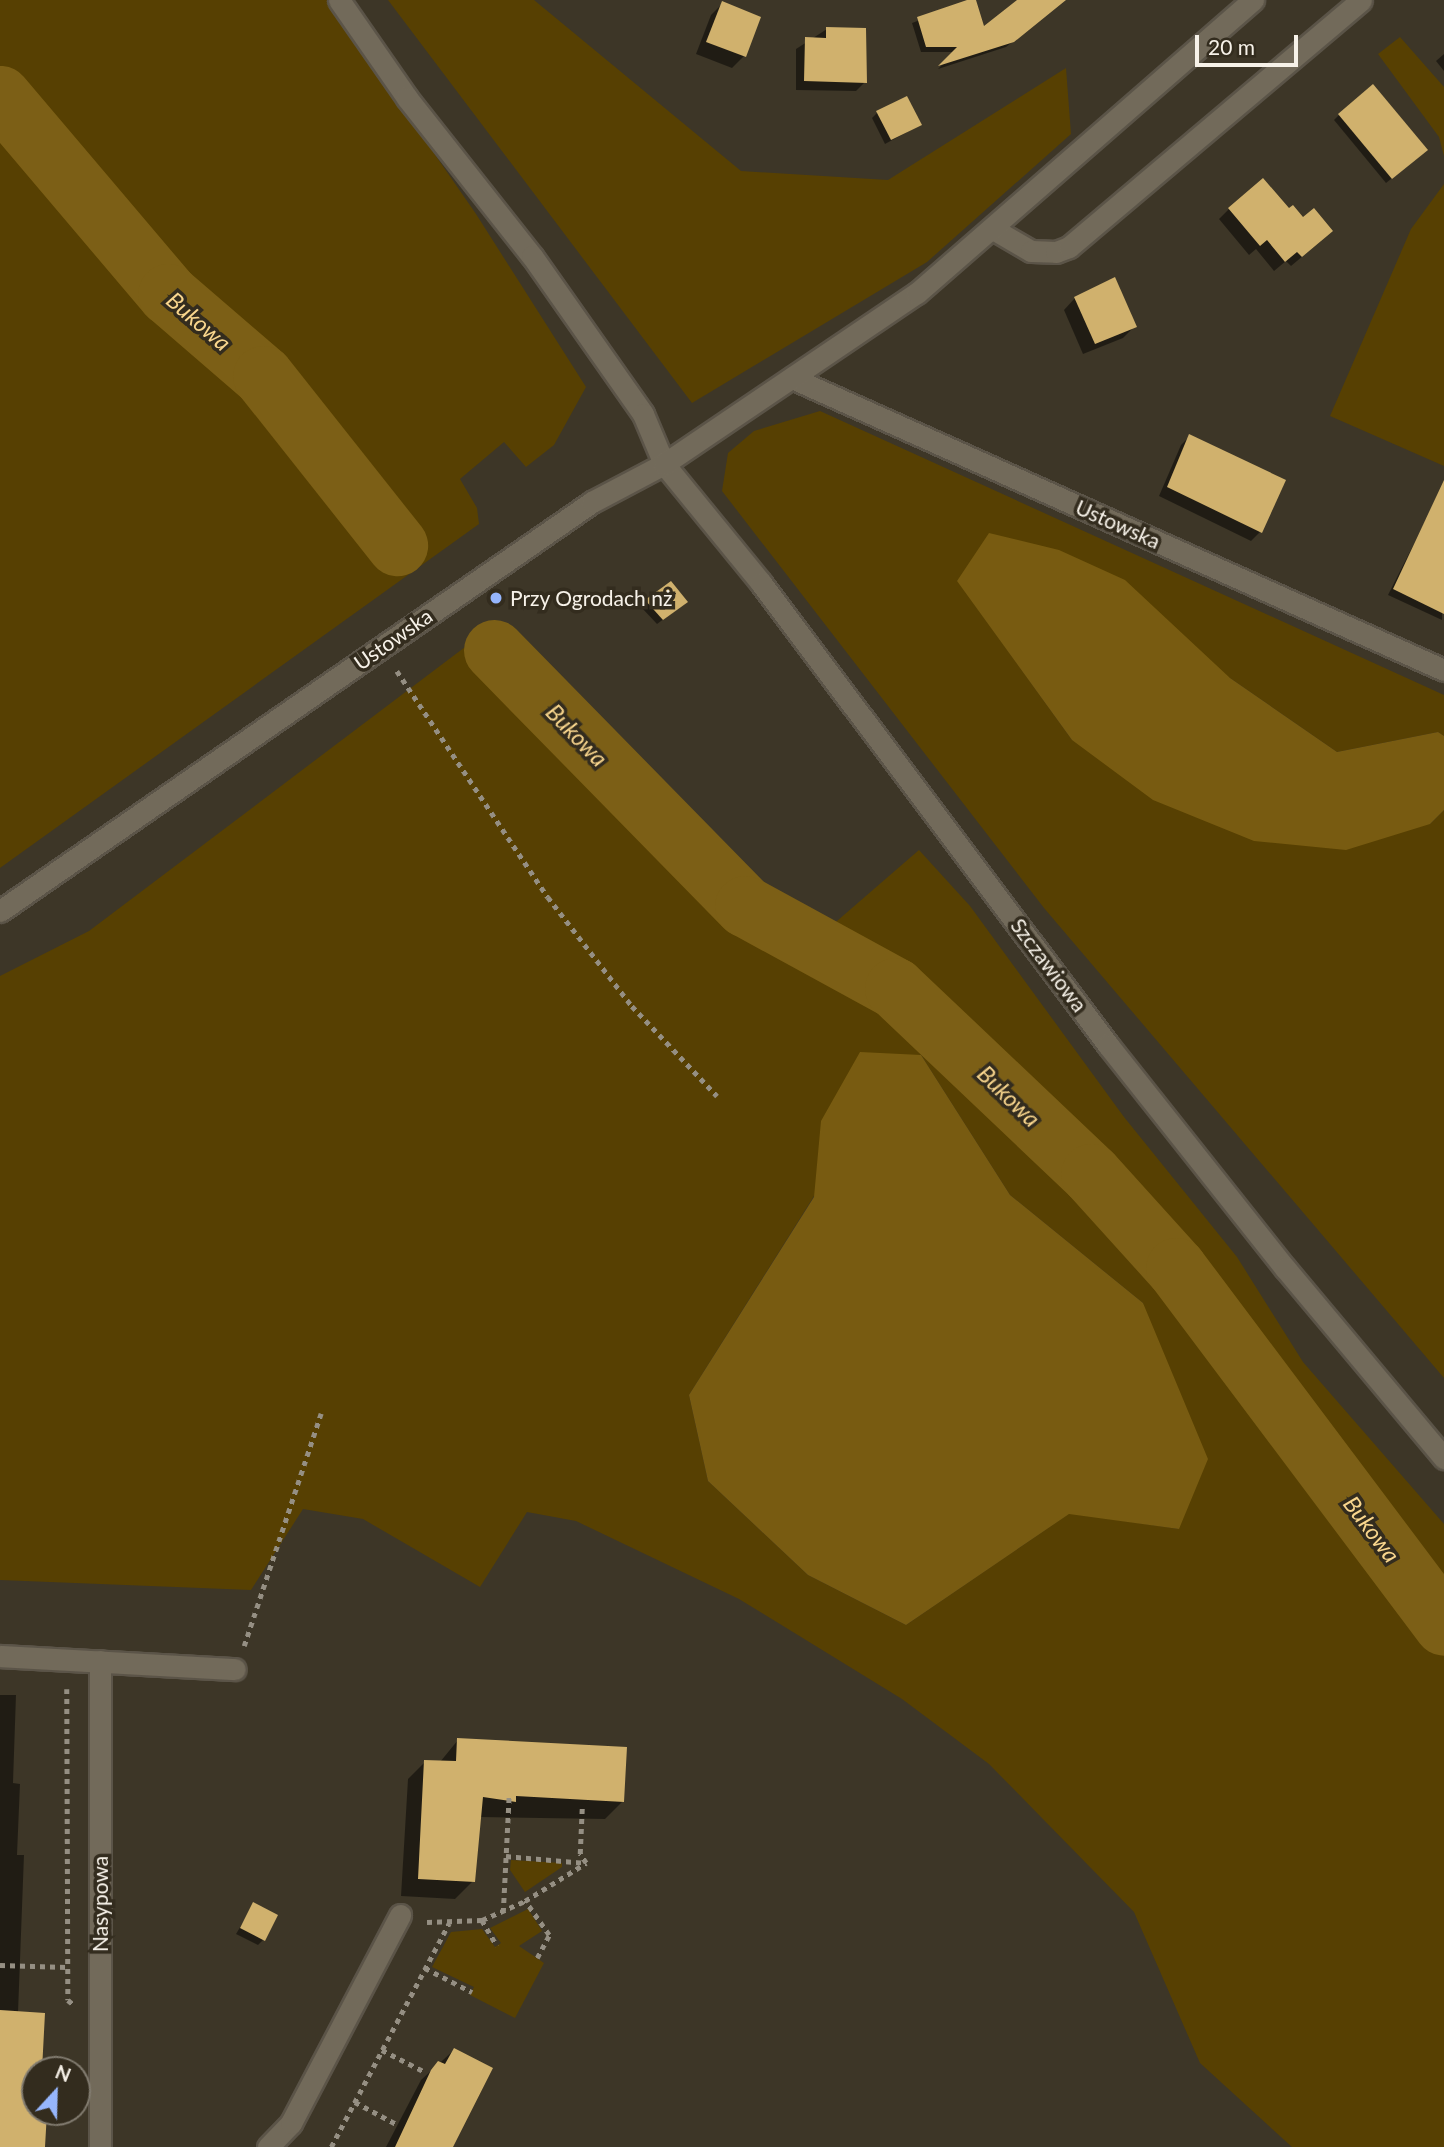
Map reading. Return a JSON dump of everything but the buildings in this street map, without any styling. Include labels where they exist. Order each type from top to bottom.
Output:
[{"type":"street","name":"Szczawiowa","points":[[339,0],[407,98],[532,256],[643,414],[664,464],[761,583],[1108,1045],[1285,1268],[1444,1458]]},
{"type":"street","name":"Ustowska","points":[[0,911],[583,507],[664,464],[696,438],[792,378],[917,293],[1253,0]]},
{"type":"street","points":[[993,229],[1031,251],[1056,252],[1069,247],[1361,0]]},
{"type":"street","name":"Ustowska","points":[[792,378],[1444,670]]},
{"type":"street","points":[[0,1657],[235,1669]]},
{"type":"street","name":"Nasypowa","points":[[100,1661],[100,2147]]},
{"type":"street","points":[[268,2147],[292,2123],[399,1917]]},
{"type":"path","points":[[410,689],[548,897],[632,1006],[717,1096]]},
{"type":"path","points":[[235,1669],[264,1594],[299,1470],[321,1413]]},
{"type":"path","points":[[503,1913],[509,1797]]},
{"type":"path","points":[[582,1808],[580,1854],[586,1863]]},
{"type":"path","points":[[506,1856],[586,1863]]},
{"type":"path","points":[[399,1917],[449,1923],[482,1920],[503,1913],[586,1863]]},
{"type":"path","points":[[525,1900],[549,1935],[537,1958]]},
{"type":"path","points":[[482,1920],[497,1946]]},
{"type":"path","points":[[331,2147],[449,1923]]},
{"type":"path","points":[[0,1965],[68,1967]]},
{"type":"path","points":[[425,1968],[472,1992]]},
{"type":"path","points":[[382,2050],[425,2072]]},
{"type":"path","points":[[355,2102],[398,2124]]},
{"type":"shaded area","points":[[0,0],[328,0],[476,214],[586,387],[554,445],[526,467],[504,442],[460,479],[477,508],[479,524],[0,868]]},
{"type":"shaded area","points":[[388,0],[534,0],[741,171],[888,180],[1066,68],[1071,134],[927,262],[692,403]]},
{"type":"shaded area","points":[[1400,37],[1444,87],[1444,156],[1439,137],[1378,54]]},
{"type":"shaded area","points":[[1444,184],[1444,466],[1330,416],[1411,229]]},
{"type":"shaded area","points":[[820,411],[1444,695],[1444,736],[1438,732],[1337,752],[1230,678],[957,580],[1072,740],[1430,824],[1444,810],[1444,1378],[1044,908],[722,491],[728,453],[754,431]]},
{"type":"shaded area","points":[[989,533],[1059,550],[1125,580],[1230,678],[1337,752],[1438,732],[1444,736],[1444,810],[1430,824],[1346,850],[1254,841],[1153,800],[1072,740],[957,581]]},
{"type":"shaded area","points":[[473,641],[737,913],[800,953],[919,850],[970,906],[1124,1117],[1237,1257],[1303,1362],[1444,1524],[1444,2147],[1292,2147],[1200,2063],[1134,1912],[989,1764],[902,1699],[739,1599],[576,1521],[527,1512],[480,1587],[363,1519],[303,1509],[251,1590],[0,1580],[0,976],[89,931]],"holes":[[[921,1055],[1010,1195],[1143,1303],[1179,1529],[1070,1513],[906,1625],[808,1575],[708,1481],[689,1395],[814,1196]]]},
{"type":"shaded area","points":[[860,1052],[921,1055],[1010,1195],[1143,1303],[1208,1459],[1179,1529],[1069,1514],[906,1625],[808,1575],[708,1481],[689,1395],[814,1197],[821,1121]]},
{"type":"shaded area","points":[[511,1860],[562,1863],[562,1867],[525,1892],[510,1870]]},
{"type":"shaded area","points":[[528,1909],[542,1931],[519,1946],[544,1963],[515,2018],[470,1995],[474,1987],[432,1967],[451,1932],[482,1929],[495,1947],[501,1943],[490,1928]]},
{"type":"waterway","name":"Bukowa","points":[[0,96],[168,294],[263,376],[397,545]]},
{"type":"waterway","name":"Bukowa","points":[[494,650],[745,906],[895,988],[1091,1174],[1176,1268],[1444,1625]]},
{"type":"place","name":"Przy Ogrodach nż","points":[[496,598]]}]
